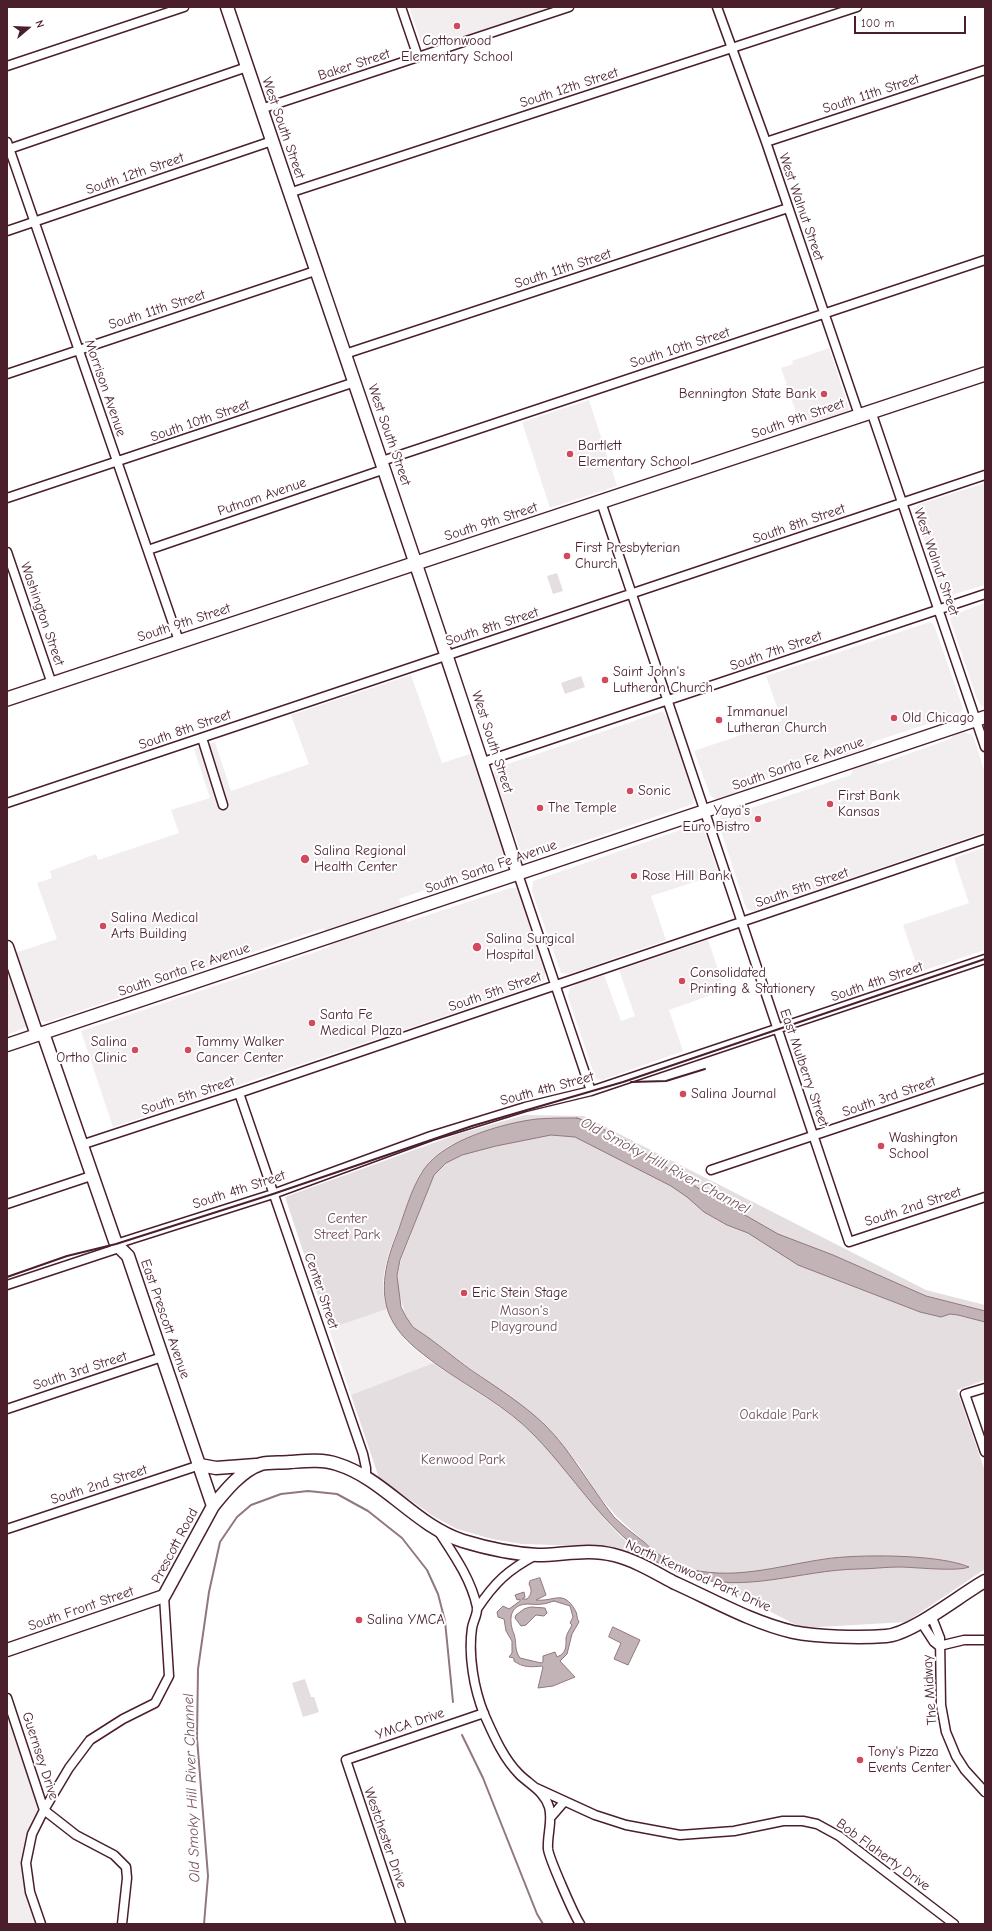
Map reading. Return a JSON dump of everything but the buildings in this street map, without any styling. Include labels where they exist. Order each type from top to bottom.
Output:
[{"type":"main road","name":"South 9th Street","points":[[7,699],[985,374]]},
{"type":"street","points":[[7,66],[184,7]]},
{"type":"street","name":"West South Street","points":[[227,7],[315,271],[417,563],[483,762],[518,874]]},
{"type":"street","points":[[401,7],[418,57]]},
{"type":"street","name":"Baker Street","points":[[261,109],[558,9],[569,7]]},
{"type":"street","name":"West Walnut Street","points":[[717,7],[766,142],[824,314],[902,503],[938,610],[980,719],[985,747]]},
{"type":"street","name":"South 12th Street","points":[[289,193],[857,7]]},
{"type":"street","points":[[8,146],[247,67]]},
{"type":"street","name":"South 11th Street","points":[[766,142],[985,70]]},
{"type":"street","name":"South 12th Street","points":[[7,231],[272,141]]},
{"type":"street","name":"Morrison Avenue","points":[[8,146],[179,641]]},
{"type":"street","name":"South 11th Street","points":[[345,354],[788,208]]},
{"type":"street","name":"South 10th Street","points":[[384,465],[985,260]]},
{"type":"street","name":"South 11th Street","points":[[7,374],[315,271]]},
{"type":"street","name":"South 10th Street","points":[[7,498],[355,382]]},
{"type":"street","name":"Putnam Avenue","points":[[148,550],[384,465]]},
{"type":"street","name":"South 8th Street","points":[[7,803],[985,475]]},
{"type":"street","name":"East Mulberry Street","points":[[601,502],[669,701],[777,1029],[850,1242]]},
{"type":"street","name":"Washington Street","points":[[7,552],[52,684]]},
{"type":"street","name":"South 7th Street","points":[[483,762],[985,594]]},
{"type":"street","name":"South Santa Fe Avenue","points":[[7,1045],[980,719]]},
{"type":"street","points":[[202,738],[223,805]]},
{"type":"street","name":"South 5th Street","points":[[81,1145],[239,1093],[985,839]]},
{"type":"street","points":[[518,874],[591,1091]]},
{"type":"street","name":"East Prescott Avenue","points":[[7,947],[118,1246],[128,1256],[213,1506]]},
{"type":"street","name":"South 4th Street","points":[[7,1285],[273,1194],[431,1136],[525,1107],[591,1091],[985,959]]},
{"type":"street","name":"South 3rd Street","points":[[711,1170],[814,1137],[985,1078]]},
{"type":"street","name":"Center Street","points":[[239,1093],[363,1454],[366,1477]]},
{"type":"street","points":[[7,1204],[91,1176]]},
{"type":"street","name":"South 2nd Street","points":[[850,1242],[985,1197]]},
{"type":"street","name":"South 3rd Street","points":[[7,1409],[162,1357]]},
{"type":"street","points":[[985,1388],[965,1394],[985,1452]]},
{"type":"street","name":"North Kenwood Park Drive","points":[[200,1465],[216,1468],[261,1464],[329,1462],[337,1464],[366,1477],[417,1517],[439,1531],[475,1545],[512,1552],[538,1554],[577,1551],[614,1555],[751,1618],[793,1632],[819,1636],[886,1636],[899,1633],[921,1622],[985,1581]]},
{"type":"street","name":"Prescott Road","points":[[41,1924],[30,1892],[26,1863],[32,1834],[44,1810],[69,1768],[90,1740],[123,1719],[155,1703],[169,1676],[164,1596],[213,1506],[246,1472],[261,1464]]},
{"type":"street","name":"South 2nd Street","points":[[7,1529],[200,1465]]},
{"type":"street","points":[[439,1531],[462,1569],[477,1609]]},
{"type":"street","points":[[538,1554],[504,1574],[485,1596],[477,1609],[472,1627],[472,1652],[475,1680],[484,1713],[503,1752],[519,1774],[536,1788],[544,1797],[551,1817],[548,1835],[549,1852],[580,1924]]},
{"type":"street","name":"South Front Street","points":[[7,1650],[164,1596]]},
{"type":"street","name":"The Midway","points":[[931,1615],[940,1638],[941,1705],[946,1732],[956,1756],[965,1770],[985,1792]]},
{"type":"street","name":"The Midway","points":[[921,1622],[934,1642],[939,1646]]},
{"type":"street","points":[[939,1646],[964,1640],[985,1640]]},
{"type":"street","name":"Guernsey Drive","points":[[7,1698],[44,1810],[76,1835],[114,1855],[126,1867],[127,1878],[122,1924]]},
{"type":"street","name":"YMCA Drive","points":[[346,1760],[484,1713]]},
{"type":"street","name":"Westchester Drive","points":[[346,1760],[401,1924]]},
{"type":"street","name":"Bob Flaherty Drive","points":[[536,1788],[595,1815],[626,1825],[680,1835],[734,1831],[783,1821],[803,1821],[817,1824],[839,1836],[954,1924]]},
{"type":"street","points":[[551,1817],[564,1802]]},
{"type":"shaded area","name":"Cottonwood Elementary School","points":[[409,7],[555,7],[427,49],[422,45]]},
{"type":"shaded area","points":[[829,348],[849,412],[841,417],[802,430],[781,368],[793,364],[792,361]]},
{"type":"shaded area","name":"Bartlett Elementary School","points":[[589,400],[617,486],[550,508],[522,422]]},
{"type":"shaded area","points":[[985,483],[985,585],[945,597],[942,594],[914,509],[920,504]]},
{"type":"shaded area","points":[[985,603],[984,707],[981,706],[977,699],[950,619],[955,614]]},
{"type":"shaded area","points":[[930,622],[934,625],[963,708],[958,719],[947,723],[939,720],[873,742],[869,747],[845,755],[838,754],[743,786],[738,792],[719,799],[715,799],[710,795],[694,751],[782,721],[766,676]]},
{"type":"shaded area","name":"Salina Regional Health Center","points":[[411,675],[442,763],[473,753],[508,861],[399,899],[407,922],[510,888],[517,888],[520,891],[546,971],[544,980],[541,983],[439,1018],[113,1127],[81,1031],[330,947],[324,928],[47,1022],[42,1021],[39,1018],[15,953],[57,939],[37,883],[52,878],[50,871],[96,854],[98,860],[179,833],[171,810],[210,798],[194,749],[215,742],[231,791],[309,764],[291,715]]},
{"type":"shaded area","points":[[663,712],[668,719],[694,797],[693,804],[529,860],[523,858],[493,775],[496,768]]},
{"type":"shaded area","points":[[964,732],[972,735],[974,738],[985,773],[985,832],[755,911],[748,910],[746,908],[719,825],[720,816],[735,809],[742,811],[851,775],[853,769],[872,762],[880,764],[950,739],[954,735]]},
{"type":"shaded area","points":[[695,825],[699,825],[704,830],[719,874],[651,896],[666,940],[570,974],[561,973],[532,891],[533,881]]},
{"type":"shaded area","points":[[985,847],[985,950],[919,972],[903,925],[969,903],[954,858]]},
{"type":"shaded area","points":[[708,940],[725,990],[669,1010],[683,1051],[602,1080],[597,1079],[595,1077],[568,997],[569,989],[578,983],[604,975],[621,1021],[635,1016],[619,970]]},
{"type":"shaded area","points":[[7,959],[28,1026],[7,1035]]},
{"type":"shaded area","points":[[577,1118],[589,1122],[625,1140],[698,1188],[778,1234],[833,1255],[926,1296],[985,1311],[985,1322],[958,1315],[950,1314],[941,1317],[920,1312],[798,1265],[748,1233],[727,1225],[704,1212],[687,1197],[671,1186],[575,1137],[551,1135],[496,1146],[462,1155],[446,1163],[434,1175],[400,1260],[397,1276],[401,1307],[413,1327],[537,1417],[555,1435],[614,1517],[657,1553],[677,1565],[700,1571],[736,1573],[772,1569],[839,1557],[898,1556],[919,1557],[956,1563],[969,1567],[945,1569],[893,1567],[836,1570],[773,1580],[731,1583],[710,1581],[688,1576],[664,1566],[642,1552],[603,1516],[552,1454],[523,1425],[499,1406],[436,1364],[402,1335],[388,1312],[384,1291],[386,1270],[391,1249],[415,1186],[424,1169],[433,1159],[460,1141],[492,1129],[508,1124],[537,1119]]},
{"type":"shaded area","points":[[387,1309],[391,1320],[408,1344],[433,1363],[351,1395],[329,1329]]},
{"type":"shaded area","points":[[540,1578],[546,1595],[536,1600],[562,1598],[566,1600],[571,1604],[576,1612],[579,1622],[572,1634],[567,1654],[560,1661],[575,1677],[553,1686],[538,1688],[542,1666],[524,1666],[514,1661],[514,1658],[509,1657],[512,1653],[512,1641],[506,1631],[504,1619],[498,1617],[497,1612],[503,1606],[509,1609],[520,1601],[520,1599],[517,1600],[515,1595],[524,1592],[525,1597],[522,1599],[527,1599],[529,1597],[531,1592],[529,1584],[530,1581]],"holes":[[[554,1601],[570,1606],[573,1617],[570,1623],[572,1625],[566,1636],[565,1649],[563,1653],[557,1657],[555,1652],[543,1656],[543,1662],[541,1663],[520,1658],[517,1652],[511,1624],[513,1611],[516,1607],[527,1604],[545,1604]]]},
{"type":"shaded area","points":[[531,1607],[545,1608],[547,1613],[544,1616],[536,1615],[526,1625],[521,1626],[515,1618],[516,1615],[524,1609]]},
{"type":"shaded area","points":[[613,1627],[640,1640],[628,1665],[614,1659],[621,1643],[609,1637]]},
{"type":"shaded area","points":[[7,1715],[38,1807],[39,1814],[24,1846],[21,1860],[23,1881],[34,1919],[33,1924],[7,1924]]},
{"type":"green space","points":[[557,573],[563,591],[553,594],[547,576]]},
{"type":"green space","points":[[581,676],[585,687],[565,694],[561,683]]},
{"type":"green space","name":"Oakdale Park","points":[[525,1115],[584,1116],[926,1290],[985,1305],[985,1380],[957,1390],[985,1471],[985,1569],[906,1622],[802,1628],[658,1554],[617,1517],[598,1495],[579,1465],[545,1424],[413,1326],[406,1317],[398,1290],[398,1275],[401,1260],[434,1175],[446,1164],[455,1143],[434,1157],[421,1172],[416,1181],[388,1256],[383,1283],[387,1309],[329,1329],[285,1197],[458,1134]]},
{"type":"green space","name":"Kenwood Park","points":[[433,1363],[494,1403],[528,1429],[542,1442],[613,1528],[629,1544],[652,1561],[651,1563],[613,1547],[522,1544],[492,1539],[457,1529],[433,1516],[379,1478],[351,1395]]},
{"type":"green space","points":[[305,1679],[311,1697],[314,1697],[319,1712],[303,1717],[292,1683]]},
{"type":"waterway","name":"Old Smoky Hill River Channel","points":[[204,1924],[208,1876],[197,1738],[198,1669],[209,1592],[220,1542],[237,1517],[251,1505],[281,1494],[308,1491],[337,1494],[368,1511],[402,1538],[427,1570],[438,1594],[445,1621],[453,1702]]},
{"type":"waterway","name":"Old Smoky Hill River Channel","points":[[462,1735],[483,1778],[537,1914],[543,1924]]},
{"type":"railway","points":[[7,1277],[67,1256],[116,1244],[273,1194],[472,1126],[623,1082],[985,959]]},
{"type":"railway","points":[[631,1082],[666,1081],[705,1069]]},
{"type":"place","name":"Cottonwood Elementary School","points":[[457,26]]},
{"type":"place","name":"Bennington State Bank","points":[[824,394]]},
{"type":"place","name":"Bartlett Elementary School","points":[[570,454]]},
{"type":"place","name":"First Presbyterian Church","points":[[567,556]]},
{"type":"place","name":"Saint John's Lutheran Church","points":[[605,680]]},
{"type":"place","name":"Old Chicago","points":[[894,718]]},
{"type":"place","name":"Immanuel Lutheran Church","points":[[719,720]]},
{"type":"place","name":"Sonic","points":[[630,791]]},
{"type":"place","name":"First Bank Kansas","points":[[830,804]]},
{"type":"place","name":"The Temple","points":[[540,808]]},
{"type":"place","name":"Yaya's Euro Bistro","points":[[758,819]]},
{"type":"place","name":"Salina Regional Health Center","points":[[305,859]]},
{"type":"place","name":"Rose Hill Bank","points":[[634,876]]},
{"type":"place","name":"Salina Medical Arts Building","points":[[103,926]]},
{"type":"place","name":"Salina Surgical Hospital","points":[[477,947]]},
{"type":"place","name":"Consolidated Printing & Stationery","points":[[682,981]]},
{"type":"place","name":"Santa Fe Medical Plaza","points":[[312,1023]]},
{"type":"place","name":"Salina Ortho Clinic","points":[[135,1050]]},
{"type":"place","name":"Tammy Walker Cancer Center","points":[[188,1050]]},
{"type":"place","name":"Salina Journal","points":[[683,1094]]},
{"type":"place","name":"Washington School","points":[[881,1146]]},
{"type":"place","name":"Eric Stein Stage","points":[[464,1293]]},
{"type":"place","name":"Salina YMCA","points":[[359,1620]]},
{"type":"place","name":"Tony's Pizza Events Center","points":[[860,1760]]},
{"type":"park label","name":"Center Street Park","points":[[347,1228]]},
{"type":"park label","name":"Mason's Playground","points":[[524,1320]]}]
